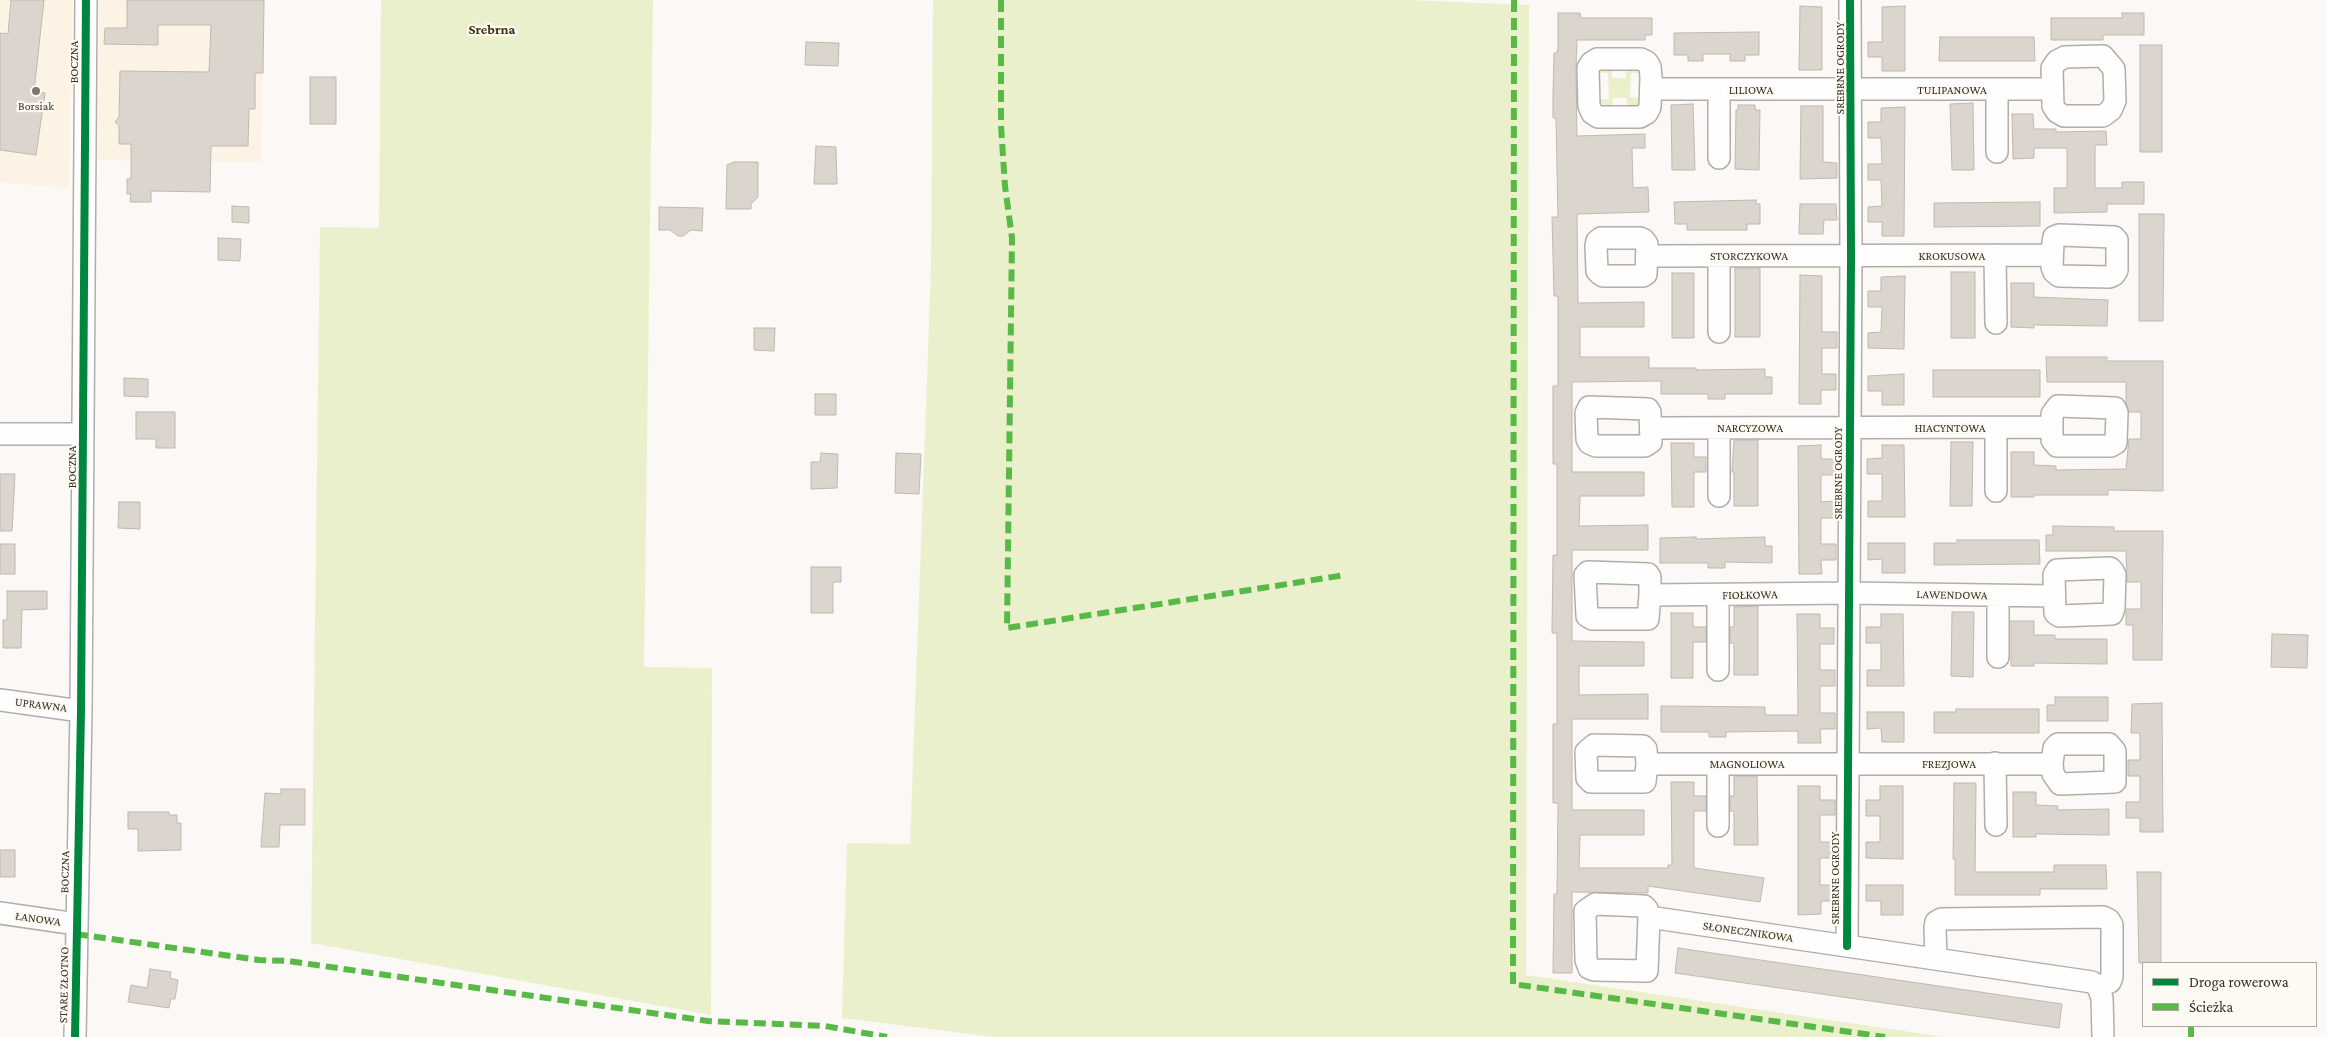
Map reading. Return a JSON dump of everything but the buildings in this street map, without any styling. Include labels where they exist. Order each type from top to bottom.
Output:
[{"type":"street","name":"BOCZNA","points":[[76,929],[81,710],[86,0]]},
{"type":"street","name":"SREBRNE OGRODY","points":[[1847,946],[1851,256],[1850,0]]},
{"type":"street","name":"LILIOWA","points":[[1650,89],[1851,90]]},
{"type":"street","points":[[1719,90],[1719,158]]},
{"type":"street","name":"TULIPANOWA","points":[[1851,90],[2052,90]]},
{"type":"street","points":[[1997,152],[1998,90]]},
{"type":"street","name":"STORCZYKOWA","points":[[1647,256],[1851,256]]},
{"type":"street","points":[[1719,256],[1719,332]]},
{"type":"street","name":"KROKUSOWA","points":[[1851,256],[2052,256]]},
{"type":"street","points":[[1995,256],[1996,323]]},
{"type":"street","name":"HIACYNTOWA","points":[[1849,428],[2052,427]]},
{"type":"street","name":"NARCYZOWA","points":[[1651,428],[1849,428]]},
{"type":"street","points":[[1719,428],[1719,496]]},
{"type":"street","points":[[1996,428],[1996,491]]},
{"type":"street","points":[[0,434],[83,434]]},
{"type":"street","name":"FIOŁKOWA","points":[[1650,595],[1849,593]]},
{"type":"street","name":"LAWENDOWA","points":[[1849,593],[2054,596]]},
{"type":"street","points":[[1718,595],[1718,670]]},
{"type":"street","points":[[1998,596],[1998,657]]},
{"type":"street","name":"UPRAWNA","points":[[0,700],[81,710]]},
{"type":"street","name":"MAGNOLIOWA","points":[[1647,764],[1847,765]]},
{"type":"street","points":[[1718,764],[1718,826]]},
{"type":"street","points":[[1995,764],[1996,825]]},
{"type":"street","name":"FREZJOWA","points":[[1847,765],[2052,764]]},
{"type":"street","name":"ŁANOWA","points":[[0,913],[76,929]]},
{"type":"street","name":"SŁONECZNIKOWA","points":[[1649,917],[1847,946]]},
{"type":"street","points":[[1936,958],[1935,928],[1936,922],[1941,919],[2103,917],[2112,924],[2112,977],[2110,982],[2098,987]]},
{"type":"street","name":"STARE ZŁOTNO","points":[[74,1037],[76,929]]},
{"type":"street","points":[[1847,946],[2092,982],[2098,987],[2102,998],[2103,1037]]},
{"type":"shaded area","name":"Borsiak","points":[[0,0],[73,0],[69,189],[0,182]]},
{"type":"shaded area","points":[[99,0],[264,0],[261,162],[98,160]]},
{"type":"green space","points":[[381,0],[653,0],[644,667],[712,668],[711,1015],[311,943],[320,227],[379,228]]},
{"type":"green space","points":[[933,0],[1409,0],[1529,5],[1526,975],[1944,1037],[993,1037],[842,1018],[847,843],[910,844],[931,269]]},
{"type":"green space","points":[[1612,64],[1612,78],[1626,78],[1626,64],[1635,64],[1644,73],[1631,73],[1630,97],[1644,98],[1642,103],[1627,110],[1627,98],[1613,98],[1613,110],[1603,109],[1598,105],[1595,100],[1609,99],[1608,73],[1595,73],[1596,68]]},
{"type":"marked path","points":[[1001,0],[1001,126],[1005,186],[1012,238],[1007,628],[1345,575]]},
{"type":"marked path","points":[[1514,0],[1513,984],[1885,1037]]},
{"type":"marked path","points":[[76,934],[259,960],[288,961],[708,1021],[825,1026],[887,1037]]},
{"type":"marked path","points":[[2191,1027],[2191,1037]]},
{"type":"cycle path","points":[[75,1037],[81,711],[86,0]]},
{"type":"cycle path","points":[[1847,946],[1851,256],[1850,0]]},
{"type":"place","name":"Borsiak","points":[[36,91]]},
{"type":"district","name":"Srebrna","points":[[492,30]]}]
